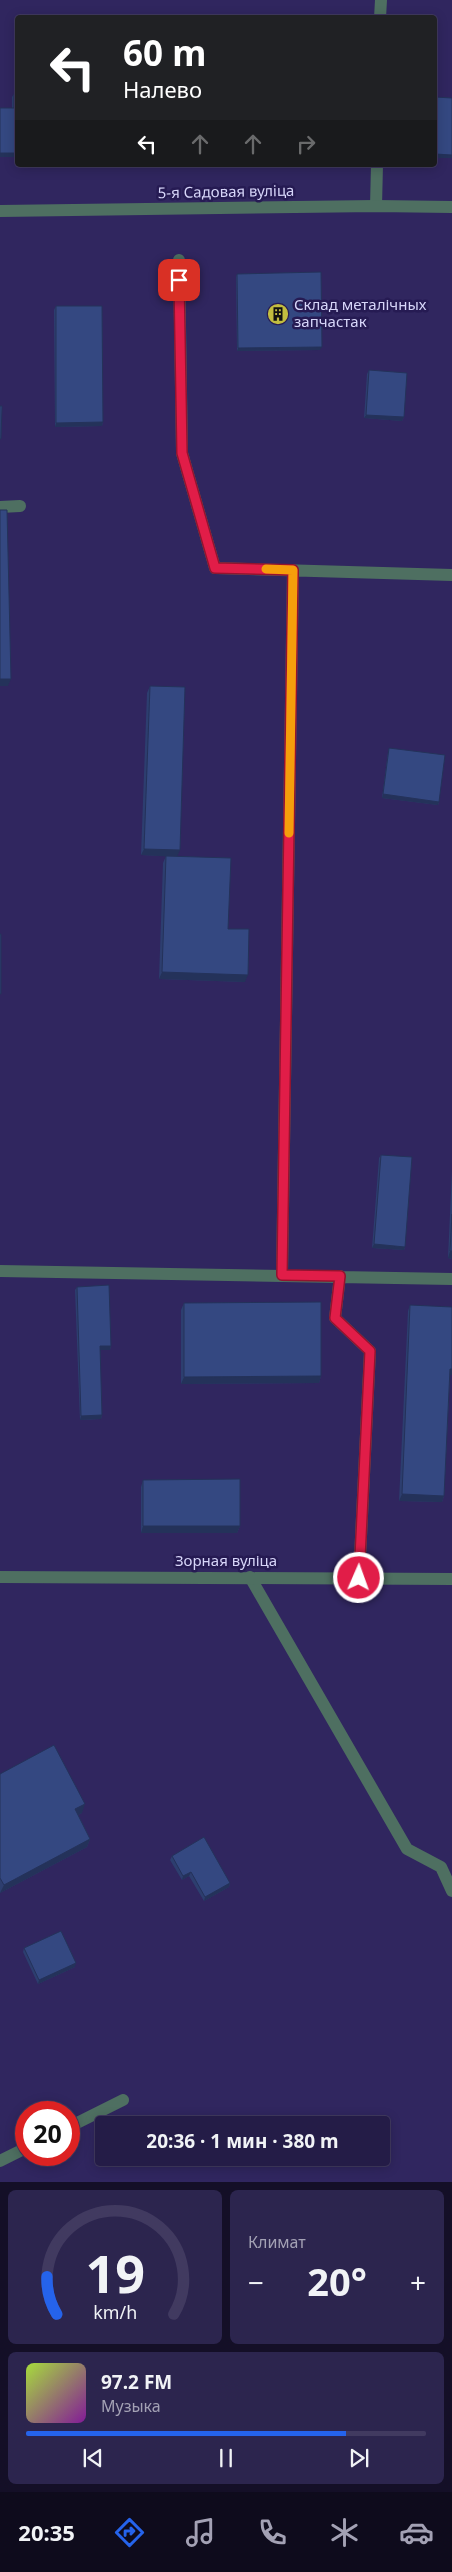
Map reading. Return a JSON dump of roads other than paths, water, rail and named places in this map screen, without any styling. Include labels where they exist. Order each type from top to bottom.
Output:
[{"type":"street","points":[[380,0],[380,15]]},
{"type":"street","points":[[376,206],[377,167]]},
{"type":"street","name":"5-я Садовая вуліца","points":[[0,211],[376,206],[452,207]]},
{"type":"street","points":[[179,260],[182,453],[215,568],[452,575]]},
{"type":"street","points":[[0,507],[20,506]]},
{"type":"street","points":[[282,1275],[293,570]]},
{"type":"street","points":[[0,1271],[452,1278]]},
{"type":"street","points":[[340,1276],[335,1318],[370,1351],[359,1578]]},
{"type":"street","name":"Зорная вуліца","points":[[0,1577],[452,1579]]},
{"type":"street","points":[[250,1578],[407,1849],[441,1868],[452,1891]]},
{"type":"street","points":[[80,2122],[124,2100]]},
{"type":"street","points":[[0,2161],[15,2154]]},
{"type":"place","name":"Склад металічных запчастак","points":[[278,314]]}]
